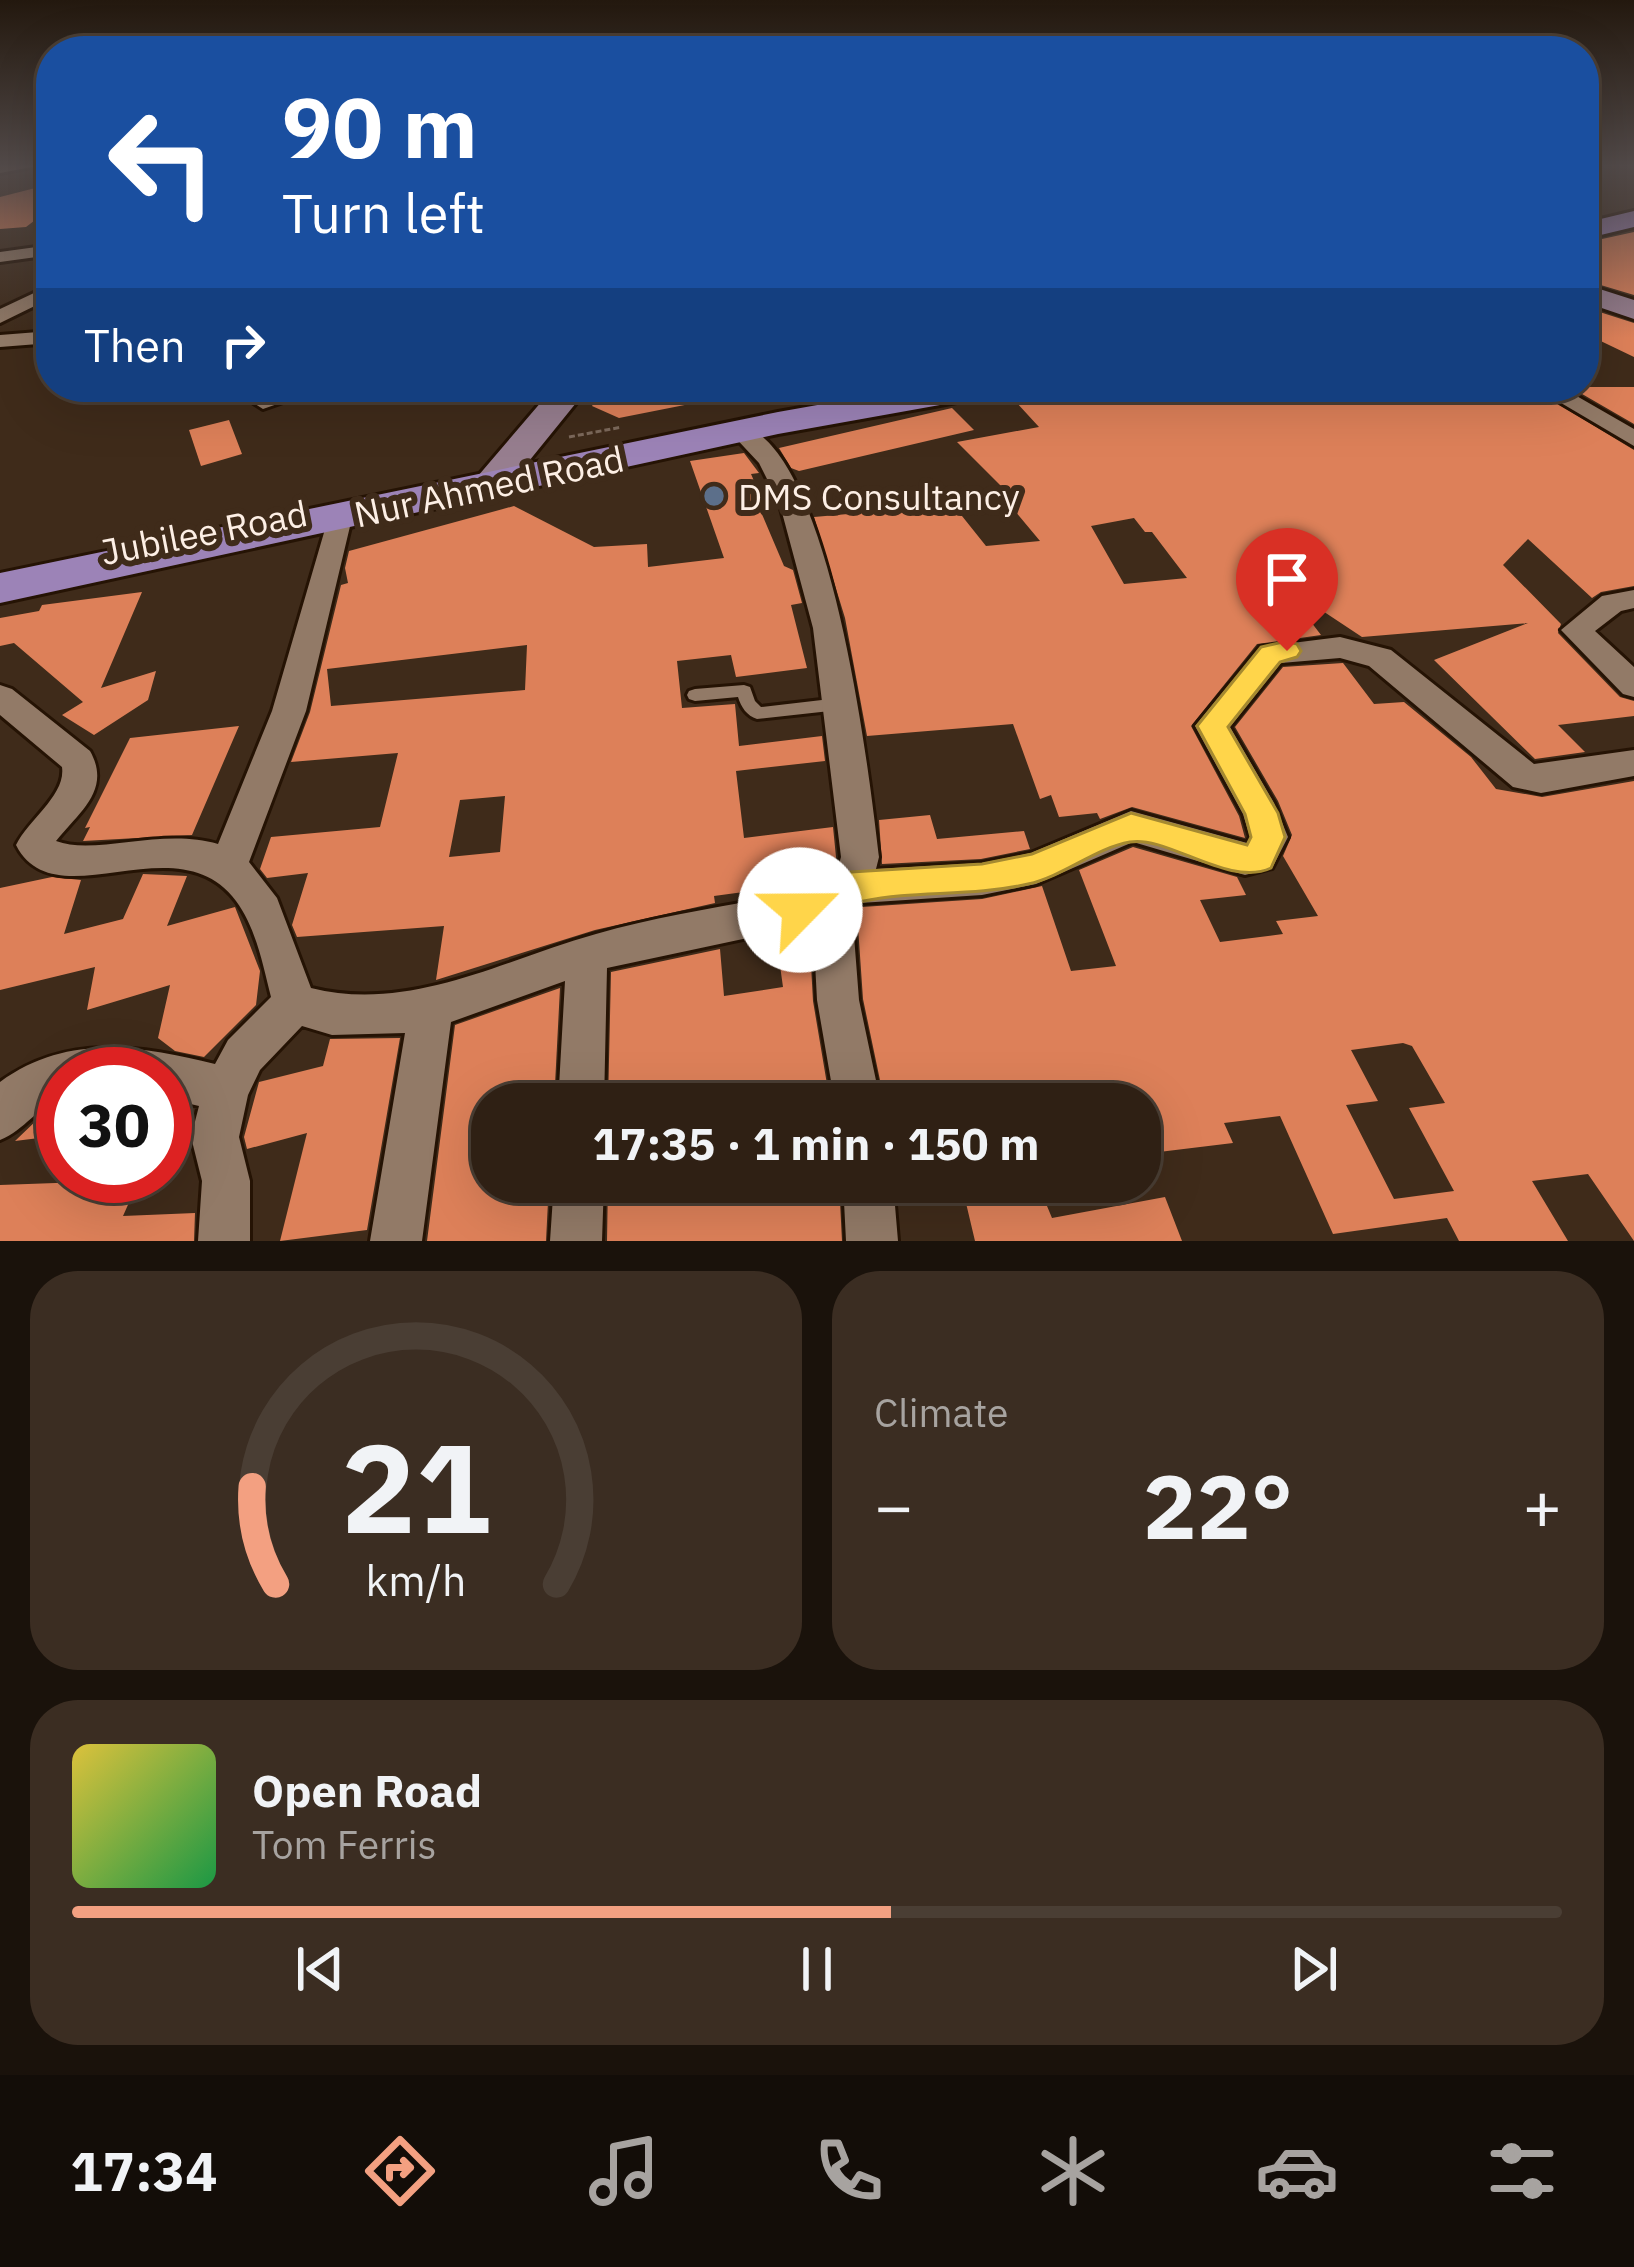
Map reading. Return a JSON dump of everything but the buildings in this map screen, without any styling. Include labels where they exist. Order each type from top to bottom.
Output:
[{"type":"main road","points":[[1599,297],[1634,310]]},
{"type":"main road","name":"Jubilee Road","points":[[0,572],[496,476],[681,428],[821,402]]},
{"type":"main road","name":"Nur Ahmed Road","points":[[0,588],[339,518],[496,476],[900,402]]},
{"type":"main road","points":[[496,476],[571,404]]},
{"type":"street","points":[[0,256],[36,252]]},
{"type":"street","points":[[0,316],[36,298]]},
{"type":"street","points":[[0,341],[36,338]]},
{"type":"street","points":[[1571,402],[1634,439]]},
{"type":"street","points":[[742,432],[760,442],[778,469],[826,611],[842,704],[860,857],[842,895],[838,1000],[854,1083]]},
{"type":"street","points":[[227,871],[289,711],[339,518]]},
{"type":"street","points":[[1634,599],[1612,603],[1576,630],[1634,686]]},
{"type":"street","points":[[294,1004],[320,1014],[431,1009],[586,956],[842,895],[1036,868],[1131,826],[1252,861],[1259,857],[1268,837],[1261,813],[1212,726],[1271,654],[1287,651],[1357,647],[1380,658],[1531,779],[1634,764]]},
{"type":"street","points":[[0,697],[78,760],[83,771],[80,792],[38,835],[35,845],[45,855],[77,862],[187,852],[209,857],[253,892],[279,944],[294,1004]]},
{"type":"street","points":[[582,1083],[586,956]]},
{"type":"street","points":[[224,1241],[226,1181],[215,1137],[226,1090],[244,1054],[294,1004]]},
{"type":"street","points":[[396,1241],[431,1009]]},
{"type":"street","points":[[192,1081],[226,1090]]},
{"type":"street","points":[[0,1117],[36,1082]]},
{"type":"street","points":[[576,1241],[577,1203]]},
{"type":"street","points":[[869,1203],[872,1241]]},
{"type":"lane","points":[[695,695],[744,691],[757,713],[842,704]]},
{"type":"path","points":[[571,404],[560,439],[628,425]]},
{"type":"place","name":"DMS Consultancy","points":[[714,496]]},
{"type":"route","points":[[800,910],[832,903],[851,887],[982,879],[1036,868],[1131,826],[1252,861],[1264,851],[1268,837],[1261,813],[1212,726],[1271,654],[1287,651]]}]
